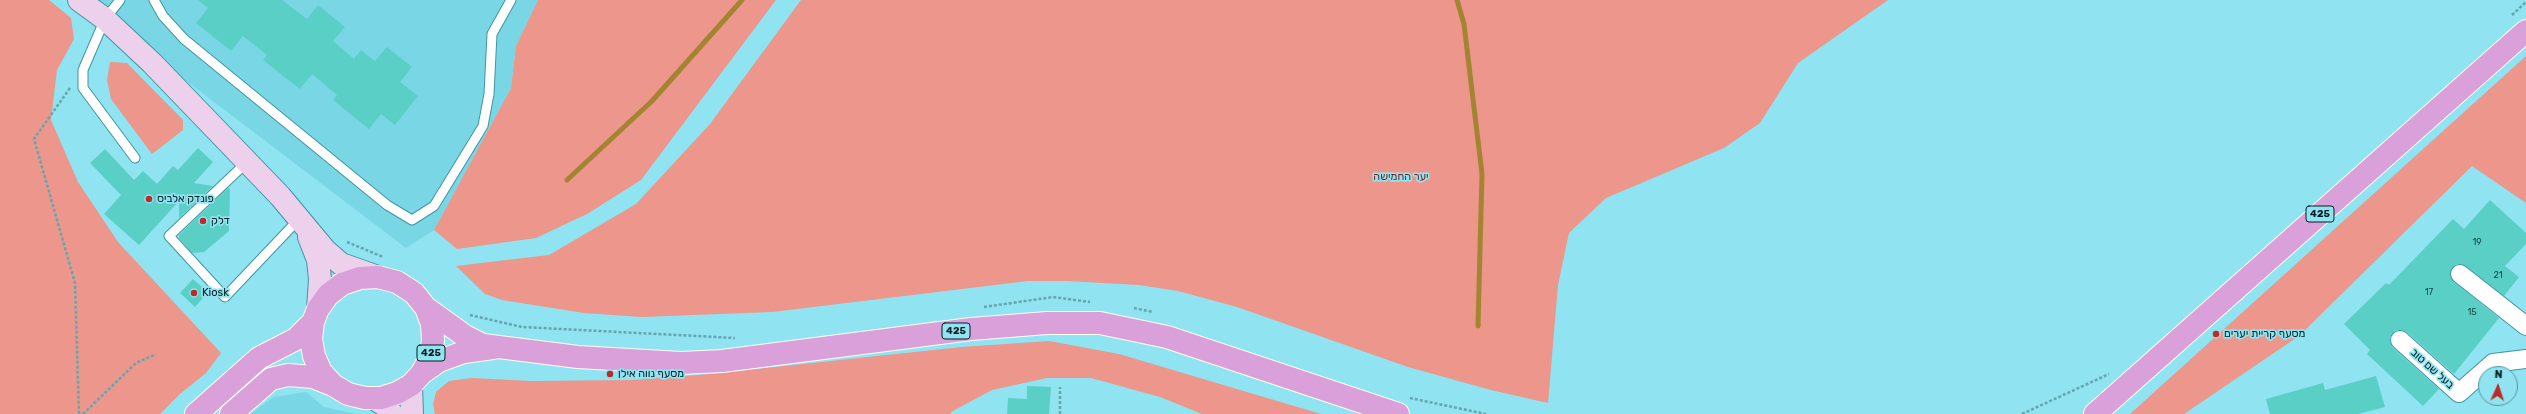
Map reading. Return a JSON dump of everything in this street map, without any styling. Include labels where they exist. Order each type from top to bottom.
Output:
[{"type":"main road","points":[[80,0],[105,19],[152,63],[247,162],[325,250],[341,264],[378,277]]},
{"type":"main road","name":"425","points":[[2095,414],[2526,31]]},
{"type":"main road","points":[[302,223],[318,260],[320,279],[315,316]]},
{"type":"main road","name":"425","points":[[196,414],[259,358],[296,339],[315,316],[328,295],[342,284],[360,278],[378,277],[397,282],[414,293],[426,308],[465,336],[483,345],[502,348],[578,357],[681,363],[722,361],[978,328],[1047,323],[1100,323],[1167,337],[1398,414]]},
{"type":"main road","name":"425","points":[[416,379],[430,358],[433,341],[432,324],[426,308]]},
{"type":"main road","name":"425","points":[[315,316],[311,339],[314,356],[321,372],[333,384],[348,394],[373,398],[397,393],[439,361],[477,349],[502,348]]},
{"type":"main road","name":"425","points":[[231,414],[271,379],[288,375],[313,377],[333,384]]},
{"type":"main road","points":[[412,414],[416,379]]},
{"type":"main road","name":"425","points":[[2100,414],[2114,397]]},
{"type":"main road","points":[[373,398],[386,406],[392,414]]},
{"type":"street","points":[[2460,274],[2526,326]]},
{"type":"street","name":"בעל שם טוב","points":[[2400,340],[2459,393],[2493,363],[2526,359]]},
{"type":"lane","points":[[120,0],[105,19],[83,70],[83,88],[135,158]]},
{"type":"lane","points":[[154,0],[163,16],[184,39],[388,205],[412,220],[434,206],[484,126],[489,94],[492,34],[511,0]]},
{"type":"lane","points":[[247,162],[169,236],[225,297],[302,223]]},
{"type":"path","points":[[2508,18],[2526,2]]},
{"type":"path","points":[[79,414],[75,283],[34,139],[83,70]]},
{"type":"path","points":[[83,414],[136,363],[156,354]]},
{"type":"path","points":[[2022,414],[2111,373]]},
{"type":"path","points":[[1060,387],[1060,414]]},
{"type":"shaded area","points":[[80,0],[538,0],[516,46],[511,88],[434,230],[406,248]]},
{"type":"shaded area","points":[[306,392],[324,407],[356,414],[250,414],[274,397]]},
{"type":"green space","points":[[0,0],[49,0],[71,18],[74,39],[57,70],[51,120],[78,182],[118,242],[221,353],[206,373],[180,394],[160,414],[0,414]]},
{"type":"green space","points":[[538,0],[776,0],[641,180],[587,214],[536,238],[457,249],[434,230],[511,88],[516,46]]},
{"type":"green space","name":"יער החמישה","points":[[801,0],[1888,0],[1798,63],[1760,123],[1724,148],[1606,198],[1569,233],[1558,285],[1548,403],[1491,390],[1408,367],[1237,307],[1178,291],[1139,285],[1067,281],[1028,281],[772,312],[642,317],[584,313],[502,300],[485,294],[456,266],[549,255],[636,204],[710,124]]},
{"type":"green space","points":[[2526,56],[2526,203],[2472,166],[2299,336],[2184,414],[2130,414]]},
{"type":"green space","points":[[110,62],[127,63],[183,120],[183,130],[152,154],[111,99],[107,80]]},
{"type":"green space","points":[[1049,341],[1119,354],[1321,414],[1202,414],[1160,397],[1091,378],[1047,378],[992,390],[951,412],[951,414],[435,414],[433,404],[436,392],[449,381],[472,378],[531,381],[632,380],[710,374],[961,347]]},
{"type":"building","points":[[198,0],[282,0],[307,19],[318,5],[345,27],[333,41],[354,59],[361,50],[375,61],[387,47],[412,67],[400,82],[418,96],[395,125],[381,114],[369,129],[333,100],[337,95],[312,74],[300,89],[263,60],[267,55],[243,36],[231,51],[196,23],[208,8]]},
{"type":"building","name":"פונדק אלביס","points":[[198,148],[213,162],[194,183],[213,186],[179,218],[179,201],[139,245],[104,214],[121,195],[90,163],[105,149],[134,180],[143,171],[157,184],[173,166],[178,170]]},
{"type":"building","points":[[228,188],[230,189],[229,231],[204,252],[192,253],[179,238],[179,235]]},
{"type":"building","points":[[2490,200],[2526,233],[2526,244],[2505,266],[2519,277],[2504,296],[2462,264],[2456,264],[2450,273],[2454,282],[2499,318],[2454,374],[2407,332],[2396,330],[2390,337],[2393,348],[2439,389],[2423,406],[2367,354],[2370,350],[2344,324],[2386,283],[2389,285],[2453,219],[2464,229]]},
{"type":"building","name":"Kiosk","points":[[193,279],[208,292],[195,307],[180,293]]},
{"type":"building","points":[[2376,376],[2385,407],[2358,414],[2270,414],[2266,399],[2323,383],[2325,390]]},
{"type":"building","points":[[1027,386],[1051,387],[1049,414],[1007,414],[1008,398],[1027,399]]},
{"type":"waterway","points":[[567,180],[652,101],[742,0]]},
{"type":"waterway","points":[[1457,0],[1464,24],[1482,174],[1478,326]]},
{"type":"place","name":"פונדק אלביס","points":[[149,199]]},
{"type":"place","name":"דלק","points":[[203,221]]},
{"type":"place","name":"Kiosk","points":[[194,293]]},
{"type":"place","name":"מסעף קריית יערים","points":[[2216,334]]},
{"type":"place","name":"מסעף נווה אילן","points":[[610,374]]}]
